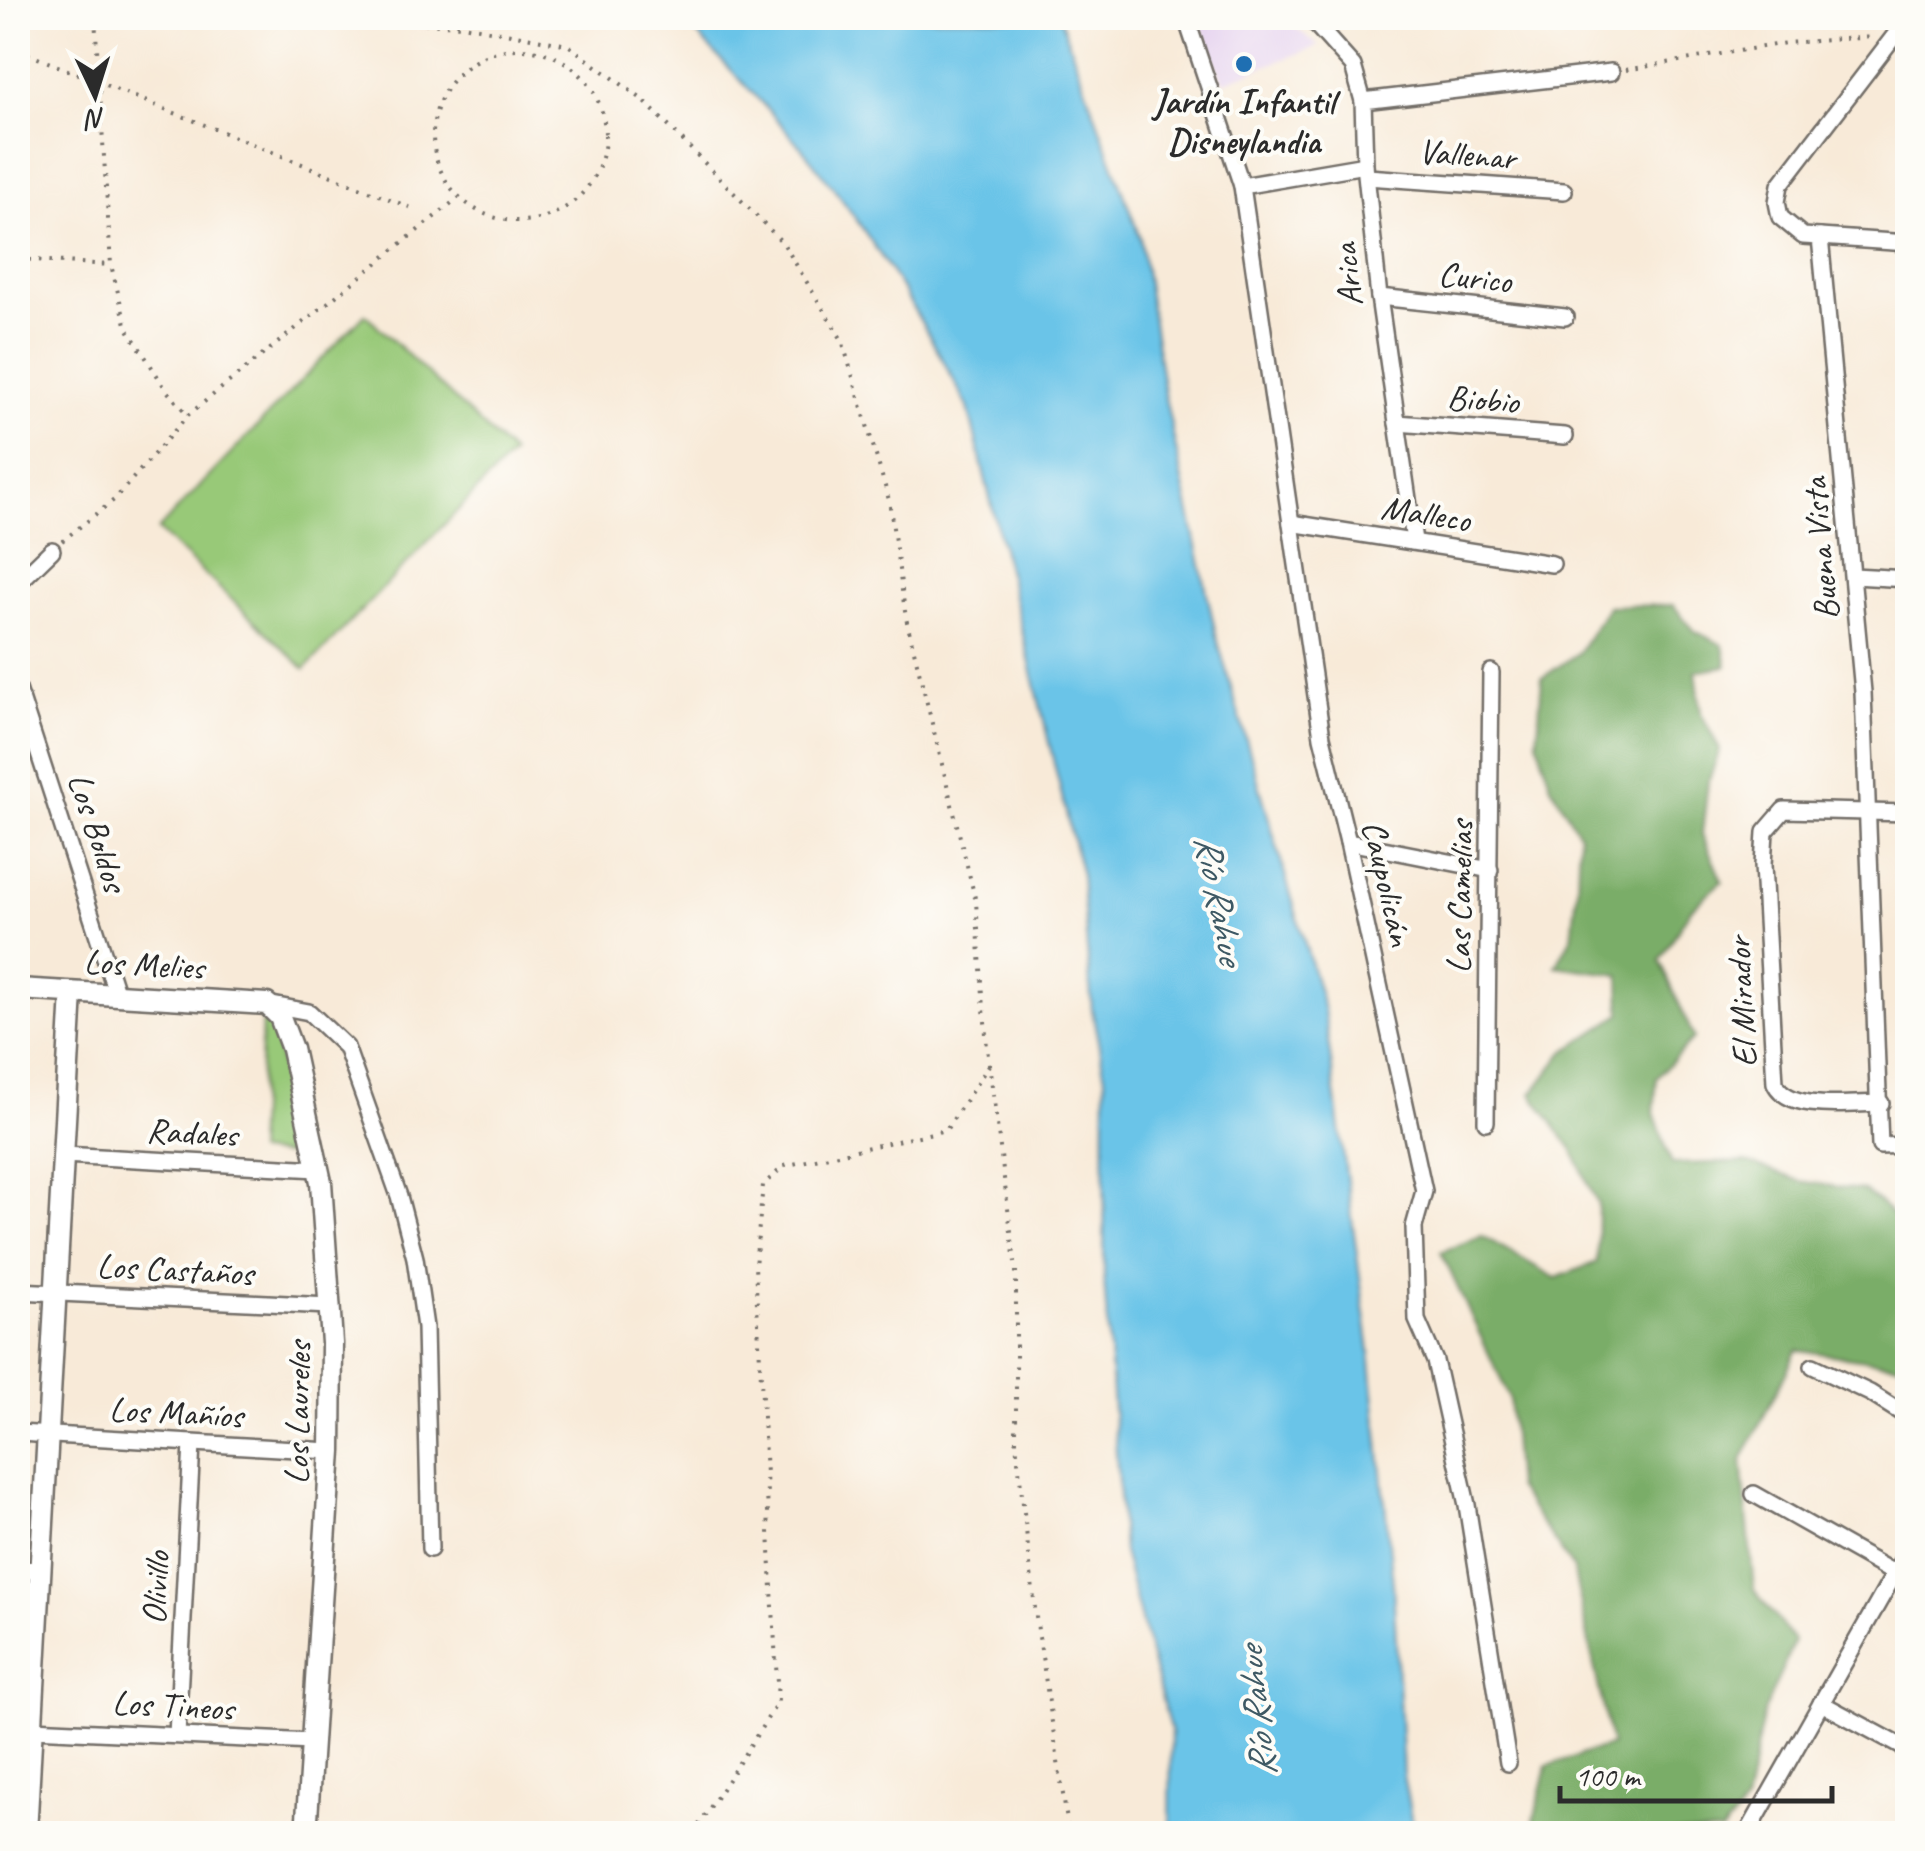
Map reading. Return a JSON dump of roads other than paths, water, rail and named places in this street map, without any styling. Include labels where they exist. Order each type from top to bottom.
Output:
[{"type":"street","name":"Caupolicán","points":[[1186,18],[1242,186],[1322,737],[1424,1191],[1414,1227],[1418,1320],[1435,1362],[1467,1505],[1508,1762]]},
{"type":"street","name":"Arica","points":[[1310,18],[1353,66],[1363,101],[1379,297],[1414,541]]},
{"type":"street","points":[[1908,18],[1780,185],[1777,202],[1780,218],[1803,236],[1908,243]]},
{"type":"street","points":[[1363,101],[1611,72]]},
{"type":"street","name":"Vallenar","points":[[1242,186],[1366,171],[1564,191]]},
{"type":"street","name":"Buena Vista","points":[[1820,237],[1862,692],[1880,1146],[1908,1145]]},
{"type":"street","name":"Curico","points":[[1379,297],[1566,317]]},
{"type":"street","name":"Biobio","points":[[1397,422],[1565,436]]},
{"type":"street","name":"Malleco","points":[[1291,523],[1552,564]]},
{"type":"street","points":[[18,582],[52,550]]},
{"type":"street","points":[[1853,576],[1908,580]]},
{"type":"street","name":"Las Camelias","points":[[1486,1122],[1491,672]]},
{"type":"street","name":"Los Boldos","points":[[18,689],[117,995]]},
{"type":"street","name":"El Mirador","points":[[1865,812],[1784,810],[1765,832],[1763,865],[1775,1084],[1783,1096],[1797,1102],[1881,1103]]},
{"type":"street","points":[[1865,812],[1908,812]]},
{"type":"street","points":[[1348,842],[1490,870]]},
{"type":"street","name":"Los Melies","points":[[18,989],[267,1004]]},
{"type":"street","points":[[26,1834],[72,992]]},
{"type":"street","points":[[267,1004],[309,1012],[346,1046],[399,1196],[415,1258],[426,1327],[430,1550]]},
{"type":"street","name":"Los Laureles","points":[[267,1004],[280,1017],[292,1049],[318,1169],[329,1306],[332,1451],[306,1834]]},
{"type":"street","name":"Radales","points":[[64,1155],[318,1169]]},
{"type":"street","name":"Los Castaños","points":[[18,1292],[329,1306]]},
{"type":"street","points":[[1813,1366],[1857,1386],[1908,1417]]},
{"type":"street","name":"Los Mañíos","points":[[18,1433],[332,1451]]},
{"type":"street","name":"Olivillo","points":[[177,1736],[192,1444]]},
{"type":"street","points":[[1754,1494],[1901,1577]]},
{"type":"street","points":[[1747,1834],[1821,1703],[1901,1577],[1908,1550]]},
{"type":"street","points":[[18,1569],[41,1570]]},
{"type":"street","points":[[1821,1703],[1908,1750]]},
{"type":"street","name":"Los Tineos","points":[[32,1729],[312,1742]]},
{"type":"water","name":"Río Rahue","points":[[682,18],[1060,18],[1140,238],[1164,393],[1216,635],[1324,1010],[1370,1352],[1393,1584],[1403,1775],[1414,1833],[1170,1833],[1171,1733],[1123,1552],[1104,1278],[1105,1077],[1092,1010],[1081,875],[968,407],[900,286],[842,199],[788,132]]},
{"type":"place","name":"Jardín Infantil Disneylandia","points":[[1244,64]]}]
